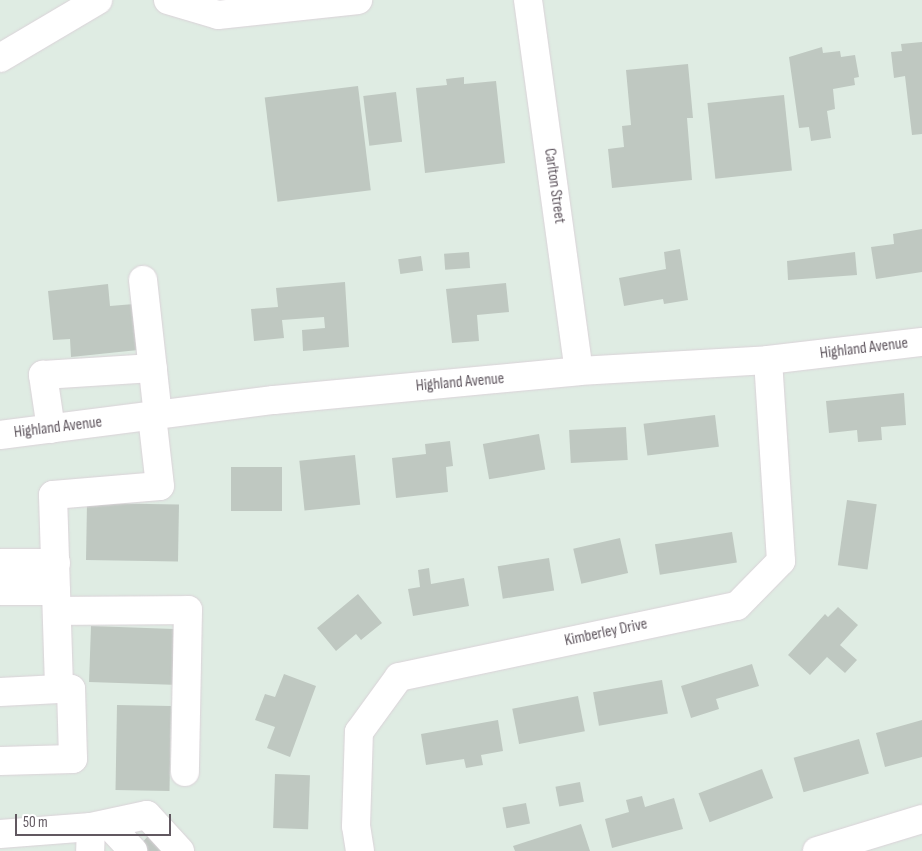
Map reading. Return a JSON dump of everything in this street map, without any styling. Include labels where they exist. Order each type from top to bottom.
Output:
[{"type":"street","points":[[0,58],[98,0]]},
{"type":"street","points":[[168,0],[218,15],[358,0]]},
{"type":"street","name":"Carlton Street","points":[[528,0],[579,371]]},
{"type":"street","points":[[59,689],[53,495],[160,486],[153,368],[143,280]]},
{"type":"street","name":"Highland Avenue","points":[[0,435],[155,415],[579,371],[768,360],[922,342]]},
{"type":"street","name":"Kimberley Drive","points":[[360,851],[356,826],[359,732],[399,677],[736,606],[781,561],[768,360]]},
{"type":"street","points":[[51,429],[43,375],[153,368]]},
{"type":"street","points":[[0,564],[56,563]]},
{"type":"street","points":[[0,591],[57,601],[188,610],[185,772]]},
{"type":"street","points":[[0,692],[71,689],[73,758],[0,761]]},
{"type":"street","points":[[0,834],[116,835],[146,815],[180,851]]},
{"type":"street","points":[[817,851],[922,819]]},
{"type":"building","points":[[922,42],[922,134],[912,135],[905,76],[894,78],[891,52],[902,51],[901,44]]},
{"type":"building","points":[[822,47],[823,53],[840,51],[841,57],[855,55],[859,77],[854,78],[855,85],[833,89],[835,109],[827,111],[831,138],[811,141],[809,127],[799,128],[789,57]]},
{"type":"building","points":[[688,64],[693,118],[687,118],[692,180],[612,188],[608,149],[624,147],[622,126],[631,125],[626,70]]},
{"type":"building","points":[[464,77],[464,84],[496,81],[505,163],[425,173],[416,88],[447,85],[446,79]]},
{"type":"building","points":[[358,86],[371,190],[277,202],[265,97]]},
{"type":"building","points":[[396,92],[402,142],[369,146],[363,96]]},
{"type":"building","points":[[784,95],[792,171],[715,179],[707,103]]},
{"type":"building","points":[[922,229],[922,272],[876,279],[871,247],[894,244],[893,234]]},
{"type":"building","points":[[680,249],[688,300],[664,304],[663,299],[624,306],[619,278],[666,269],[664,252]]},
{"type":"building","points":[[469,252],[470,268],[445,270],[444,254]]},
{"type":"building","points":[[855,252],[857,275],[788,280],[787,261]]},
{"type":"building","points":[[421,256],[423,271],[400,274],[398,259]]},
{"type":"building","points":[[345,282],[349,347],[303,351],[302,330],[325,328],[324,317],[282,320],[284,338],[254,341],[251,309],[278,307],[276,288]]},
{"type":"building","points":[[506,283],[509,312],[477,315],[479,341],[452,343],[446,289]]},
{"type":"building","points":[[108,284],[110,306],[134,304],[138,350],[71,357],[70,339],[53,340],[48,291]]},
{"type":"building","points":[[904,393],[906,425],[881,427],[882,440],[858,442],[857,430],[829,433],[826,401]]},
{"type":"building","points":[[715,415],[719,447],[647,456],[644,424]]},
{"type":"building","points":[[626,427],[628,460],[571,463],[569,430]]},
{"type":"building","points":[[539,434],[545,469],[489,479],[483,444]]},
{"type":"building","points":[[450,441],[453,466],[446,467],[448,492],[396,498],[392,458],[426,454],[425,444]]},
{"type":"building","points":[[355,455],[360,505],[305,511],[299,461]]},
{"type":"building","points":[[231,467],[282,467],[282,511],[231,511]]},
{"type":"building","points":[[847,500],[877,504],[868,570],[838,565]]},
{"type":"building","points":[[87,503],[179,505],[178,562],[86,560]]},
{"type":"building","points":[[732,532],[737,563],[660,575],[655,544]]},
{"type":"building","points":[[620,538],[628,573],[581,584],[573,549]]},
{"type":"building","points":[[549,558],[554,591],[503,599],[498,566]]},
{"type":"building","points":[[429,568],[431,584],[464,578],[469,606],[413,616],[408,589],[420,587],[418,570]]},
{"type":"building","points":[[358,594],[382,623],[361,640],[356,634],[336,651],[317,628]]},
{"type":"building","points":[[838,607],[858,625],[840,645],[857,660],[845,673],[827,657],[810,675],[788,655],[825,614],[828,617]]},
{"type":"building","points":[[91,626],[181,629],[179,685],[89,682]]},
{"type":"building","points":[[752,664],[759,686],[716,699],[719,709],[691,718],[681,686]]},
{"type":"building","points":[[284,674],[316,686],[290,757],[267,748],[275,727],[255,720],[265,694],[275,697]]},
{"type":"building","points":[[662,680],[668,713],[599,726],[593,692]]},
{"type":"building","points":[[578,696],[585,731],[519,744],[512,709]]},
{"type":"building","points":[[117,705],[171,706],[170,791],[116,790]]},
{"type":"building","points":[[498,720],[503,751],[481,755],[483,765],[466,768],[464,759],[426,765],[421,734]]},
{"type":"building","points":[[922,720],[922,757],[885,767],[876,733]]},
{"type":"building","points":[[859,739],[869,774],[804,792],[794,758]]},
{"type":"building","points":[[762,769],[773,798],[710,822],[699,793]]},
{"type":"building","points":[[275,774],[310,775],[308,829],[273,828]]},
{"type":"building","points":[[580,782],[584,802],[559,806],[555,787]]},
{"type":"building","points":[[642,796],[645,807],[674,798],[683,829],[612,848],[605,819],[629,812],[626,800]]},
{"type":"building","points":[[526,803],[530,824],[506,828],[502,808]]},
{"type":"building","points":[[581,824],[590,851],[515,851],[513,846]]},
{"type":"building","points":[[153,831],[170,851],[134,851]]},
{"type":"tunnel","points":[[147,837],[161,851]]}]
